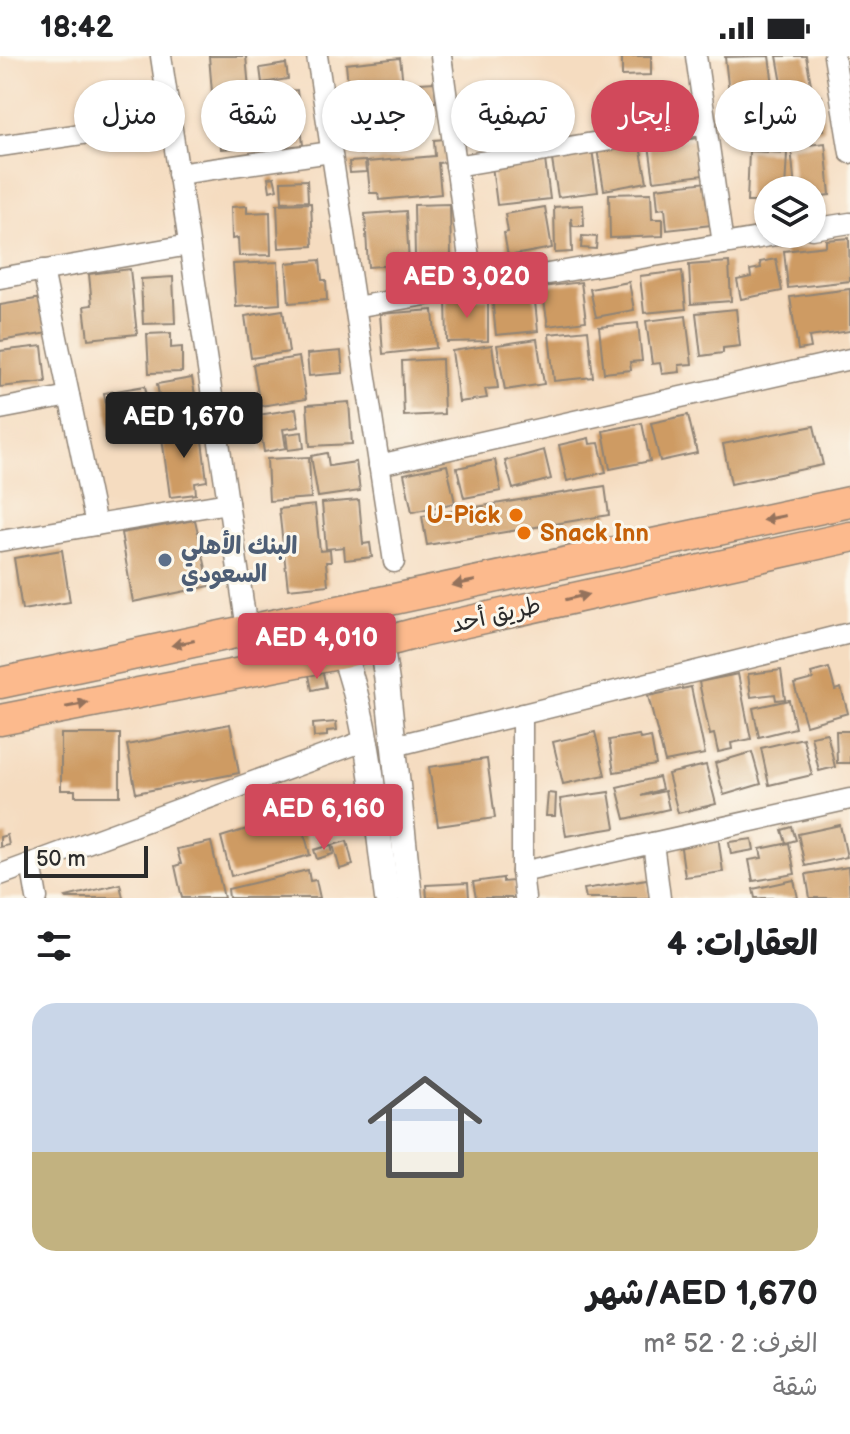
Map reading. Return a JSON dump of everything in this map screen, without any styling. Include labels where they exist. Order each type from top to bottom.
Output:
[{"type":"main road","name":"طريق أحد","points":[[0,683],[850,502]]},
{"type":"main road","name":"طريق أحد","points":[[6,720],[343,653],[850,537]]},
{"type":"street","points":[[161,56],[164,80]]},
{"type":"street","points":[[317,56],[322,90]]},
{"type":"street","points":[[441,56],[473,287]]},
{"type":"street","points":[[696,56],[723,244]]},
{"type":"street","points":[[834,56],[850,153]]},
{"type":"street","points":[[456,166],[706,124]]},
{"type":"street","points":[[0,146],[74,135]]},
{"type":"street","points":[[175,152],[247,629]]},
{"type":"street","points":[[178,174],[331,152],[394,562]]},
{"type":"street","points":[[826,227],[850,223]]},
{"type":"street","points":[[355,307],[754,239]]},
{"type":"street","points":[[0,278],[189,245]]},
{"type":"street","points":[[43,270],[96,525]]},
{"type":"street","points":[[379,465],[850,359]]},
{"type":"street","points":[[0,409],[69,396]]},
{"type":"street","points":[[0,541],[228,503]]},
{"type":"street","points":[[394,746],[850,633]]},
{"type":"street","points":[[381,642],[410,898]]},
{"type":"street","points":[[343,653],[364,741],[387,898]]},
{"type":"street","points":[[522,714],[522,872],[525,898]]},
{"type":"street","points":[[0,875],[364,741]]},
{"type":"street","points":[[522,872],[850,799]]},
{"type":"street","points":[[653,843],[660,898]]},
{"type":"street","points":[[31,863],[37,898]]},
{"type":"building","points":[[209,56],[246,56],[248,80],[211,80]]},
{"type":"building","points":[[622,56],[651,56],[651,75],[622,76]]},
{"type":"building","points":[[769,56],[772,80],[728,80],[725,57]]},
{"type":"building","points":[[777,56],[806,56],[810,80],[781,80]]},
{"type":"building","points":[[400,58],[403,80],[348,80],[346,64]]},
{"type":"building","points":[[286,64],[288,79],[262,80],[260,68]]},
{"type":"building","points":[[445,139],[447,162],[438,163],[441,194],[379,200],[378,193],[370,193],[367,162],[435,156],[435,140]]},
{"type":"building","points":[[699,144],[704,175],[654,181],[650,152],[699,152]]},
{"type":"building","points":[[591,149],[598,192],[558,197],[551,154]]},
{"type":"building","points":[[598,152],[641,152],[647,182],[604,190]]},
{"type":"building","points":[[749,152],[787,153],[786,176],[754,176],[754,202],[747,202]]},
{"type":"building","points":[[791,152],[826,152],[830,195],[826,195],[826,176],[794,176]]},
{"type":"building","points":[[545,160],[550,199],[497,205],[492,166]]},
{"type":"building","points":[[365,161],[366,172],[350,173],[349,162]]},
{"type":"building","points":[[274,177],[277,189],[270,191],[268,178]]},
{"type":"building","points":[[307,180],[308,201],[282,202],[281,181]]},
{"type":"building","points":[[707,182],[711,225],[667,230],[665,208],[658,209],[656,188]]},
{"type":"building","points":[[651,193],[652,219],[663,219],[663,236],[610,238],[609,194]]},
{"type":"building","points":[[311,203],[313,246],[279,248],[277,204]]},
{"type":"building","points":[[450,204],[451,256],[415,257],[414,205]]},
{"type":"building","points":[[583,205],[584,226],[573,226],[571,218],[572,252],[555,253],[554,207]]},
{"type":"building","points":[[247,206],[247,213],[270,212],[271,255],[239,256],[238,238],[232,239],[231,207]]},
{"type":"building","points":[[545,207],[552,248],[508,256],[505,214]]},
{"type":"building","points":[[406,211],[409,264],[368,267],[365,214]]},
{"type":"building","points":[[582,236],[597,237],[596,249],[581,248]]},
{"type":"building","points":[[849,238],[850,281],[788,288],[784,251],[826,248],[826,240]]},
{"type":"building","points":[[776,259],[782,291],[741,299],[737,280],[751,277],[750,270],[761,268],[760,262]]},
{"type":"building","points":[[320,260],[322,280],[326,280],[327,300],[289,303],[286,263]]},
{"type":"building","points":[[278,262],[280,304],[236,307],[233,264]]},
{"type":"building","points":[[729,262],[731,301],[691,304],[689,265]]},
{"type":"building","points":[[130,269],[137,334],[88,339],[84,306],[92,305],[89,274]]},
{"type":"building","points":[[682,271],[686,309],[644,313],[640,276]]},
{"type":"building","points":[[173,277],[175,323],[143,324],[141,279]]},
{"type":"building","points":[[581,282],[586,321],[548,326],[542,287]]},
{"type":"building","points":[[629,282],[634,310],[596,317],[590,289]]},
{"type":"building","points":[[850,289],[850,331],[809,337],[811,348],[798,350],[790,297]]},
{"type":"building","points":[[534,292],[538,331],[496,335],[492,297]]},
{"type":"building","points":[[42,298],[48,333],[0,341],[0,305]]},
{"type":"building","points":[[446,298],[488,298],[488,341],[447,342]]},
{"type":"building","points":[[736,309],[740,346],[723,348],[723,353],[701,356],[696,313]]},
{"type":"building","points":[[283,310],[289,352],[251,358],[245,316]]},
{"type":"building","points":[[433,310],[436,348],[383,354],[380,314]]},
{"type":"building","points":[[686,316],[692,364],[679,365],[680,372],[662,374],[660,363],[652,364],[646,321]]},
{"type":"building","points":[[638,323],[642,361],[630,362],[631,370],[604,373],[599,327]]},
{"type":"building","points":[[588,330],[593,377],[554,381],[549,334]]},
{"type":"building","points":[[171,333],[171,348],[182,347],[182,372],[149,373],[147,334]]},
{"type":"building","points":[[537,339],[544,384],[505,390],[497,345]]},
{"type":"building","points":[[492,345],[498,388],[485,389],[487,398],[459,402],[452,351]]},
{"type":"building","points":[[42,346],[46,382],[0,387],[0,351]]},
{"type":"building","points":[[341,351],[343,373],[309,376],[307,354]]},
{"type":"building","points":[[299,357],[306,399],[260,406],[253,364]]},
{"type":"building","points":[[442,359],[444,414],[404,416],[402,361]]},
{"type":"building","points":[[192,378],[198,412],[163,419],[157,384]]},
{"type":"building","points":[[145,386],[152,426],[111,434],[104,393]]},
{"type":"building","points":[[349,402],[352,444],[310,446],[307,405]]},
{"type":"building","points":[[296,409],[299,427],[283,429],[286,448],[264,452],[258,415]]},
{"type":"building","points":[[688,415],[697,453],[660,461],[651,423]]},
{"type":"building","points":[[642,423],[650,461],[610,469],[603,431]]},
{"type":"building","points":[[200,425],[207,481],[195,483],[196,494],[170,497],[161,430]]},
{"type":"building","points":[[814,426],[823,465],[731,484],[723,444]]},
{"type":"building","points":[[302,432],[304,448],[288,450],[286,434]]},
{"type":"building","points":[[589,438],[590,444],[599,443],[606,472],[567,481],[559,445]]},
{"type":"building","points":[[544,450],[551,479],[513,489],[505,461]]},
{"type":"building","points":[[327,453],[329,466],[356,462],[360,491],[318,497],[311,456]]},
{"type":"building","points":[[309,457],[311,498],[269,501],[267,459]]},
{"type":"building","points":[[495,460],[501,491],[464,498],[457,468]]},
{"type":"building","points":[[447,465],[455,503],[412,512],[404,474]]},
{"type":"building","name":"U-Pick","points":[[605,486],[609,515],[427,545],[422,516]]},
{"type":"building","points":[[359,500],[363,544],[370,543],[372,557],[345,560],[344,547],[326,549],[322,503]]},
{"type":"building","points":[[315,505],[320,551],[330,550],[331,562],[326,562],[328,585],[288,589],[279,509]]},
{"type":"building","name":"البنك الأهلي السعودي","points":[[195,520],[210,586],[133,602],[121,533]]},
{"type":"building","points":[[62,550],[70,602],[22,610],[14,558]]},
{"type":"building","points":[[829,668],[835,690],[841,688],[848,713],[806,725],[794,684],[813,679],[811,673]]},
{"type":"building","points":[[781,670],[785,699],[776,700],[775,694],[751,697],[748,674]]},
{"type":"building","points":[[323,673],[326,687],[312,690],[309,675]]},
{"type":"building","points":[[738,674],[751,739],[731,743],[732,749],[718,752],[714,734],[710,735],[699,682]]},
{"type":"building","points":[[691,687],[705,754],[665,762],[648,696]]},
{"type":"building","points":[[789,700],[795,728],[759,737],[753,708]]},
{"type":"building","points":[[336,722],[337,730],[327,731],[327,736],[314,737],[313,724]]},
{"type":"building","points":[[230,724],[239,773],[136,793],[127,745]]},
{"type":"building","points":[[836,731],[850,731],[850,763],[837,763]]},
{"type":"building","points":[[595,732],[605,775],[563,784],[553,742]]},
{"type":"building","points":[[827,733],[835,767],[819,771],[811,736]]},
{"type":"building","points":[[61,734],[120,734],[120,796],[75,796],[75,790],[61,790]]},
{"type":"building","points":[[639,735],[640,739],[651,737],[656,765],[614,772],[609,740]]},
{"type":"building","points":[[803,738],[812,775],[769,785],[761,748]]},
{"type":"building","points":[[752,752],[761,784],[724,795],[715,763]]},
{"type":"building","points":[[487,759],[495,818],[438,826],[429,767]]},
{"type":"building","points":[[706,765],[716,804],[678,813],[668,774]]},
{"type":"building","points":[[659,777],[662,789],[641,796],[665,791],[669,809],[625,819],[617,787]]},
{"type":"building","points":[[609,792],[615,828],[566,836],[560,799]]},
{"type":"building","points":[[548,793],[556,794],[555,816],[546,816]]},
{"type":"building","points":[[299,813],[310,855],[231,876],[221,837]]},
{"type":"building","points":[[840,825],[847,857],[805,866],[798,834]]},
{"type":"building","points":[[792,827],[796,840],[786,843],[782,830]]},
{"type":"building","points":[[7,835],[9,845],[0,847],[0,837]]},
{"type":"building","points":[[718,836],[723,872],[685,877],[680,841]]},
{"type":"building","points":[[752,839],[754,850],[731,854],[729,842]]},
{"type":"building","points":[[347,841],[353,865],[340,869],[333,845]]},
{"type":"building","points":[[211,842],[224,898],[182,898],[175,866],[181,864],[177,849]]},
{"type":"building","points":[[789,843],[795,874],[753,881],[749,860],[762,858],[760,849]]},
{"type":"building","points":[[331,845],[333,854],[317,859],[314,850]]},
{"type":"building","points":[[848,867],[850,898],[810,898],[806,874]]},
{"type":"building","points":[[308,870],[310,881],[316,880],[320,898],[229,898],[228,889]]},
{"type":"building","points":[[503,878],[503,882],[513,881],[516,898],[476,898],[473,882]]},
{"type":"building","points":[[647,879],[650,898],[586,898],[584,889]]},
{"type":"building","points":[[794,880],[798,898],[755,898],[753,889]]},
{"type":"building","points":[[468,883],[469,898],[427,898],[426,885]]},
{"type":"building","points":[[120,884],[123,898],[66,897]]},
{"type":"place","name":"U-Pick","points":[[516,515]]},
{"type":"place","name":"Snack Inn","points":[[524,533]]},
{"type":"place","name":"البنك الأهلي السعودي","points":[[165,560]]}]
